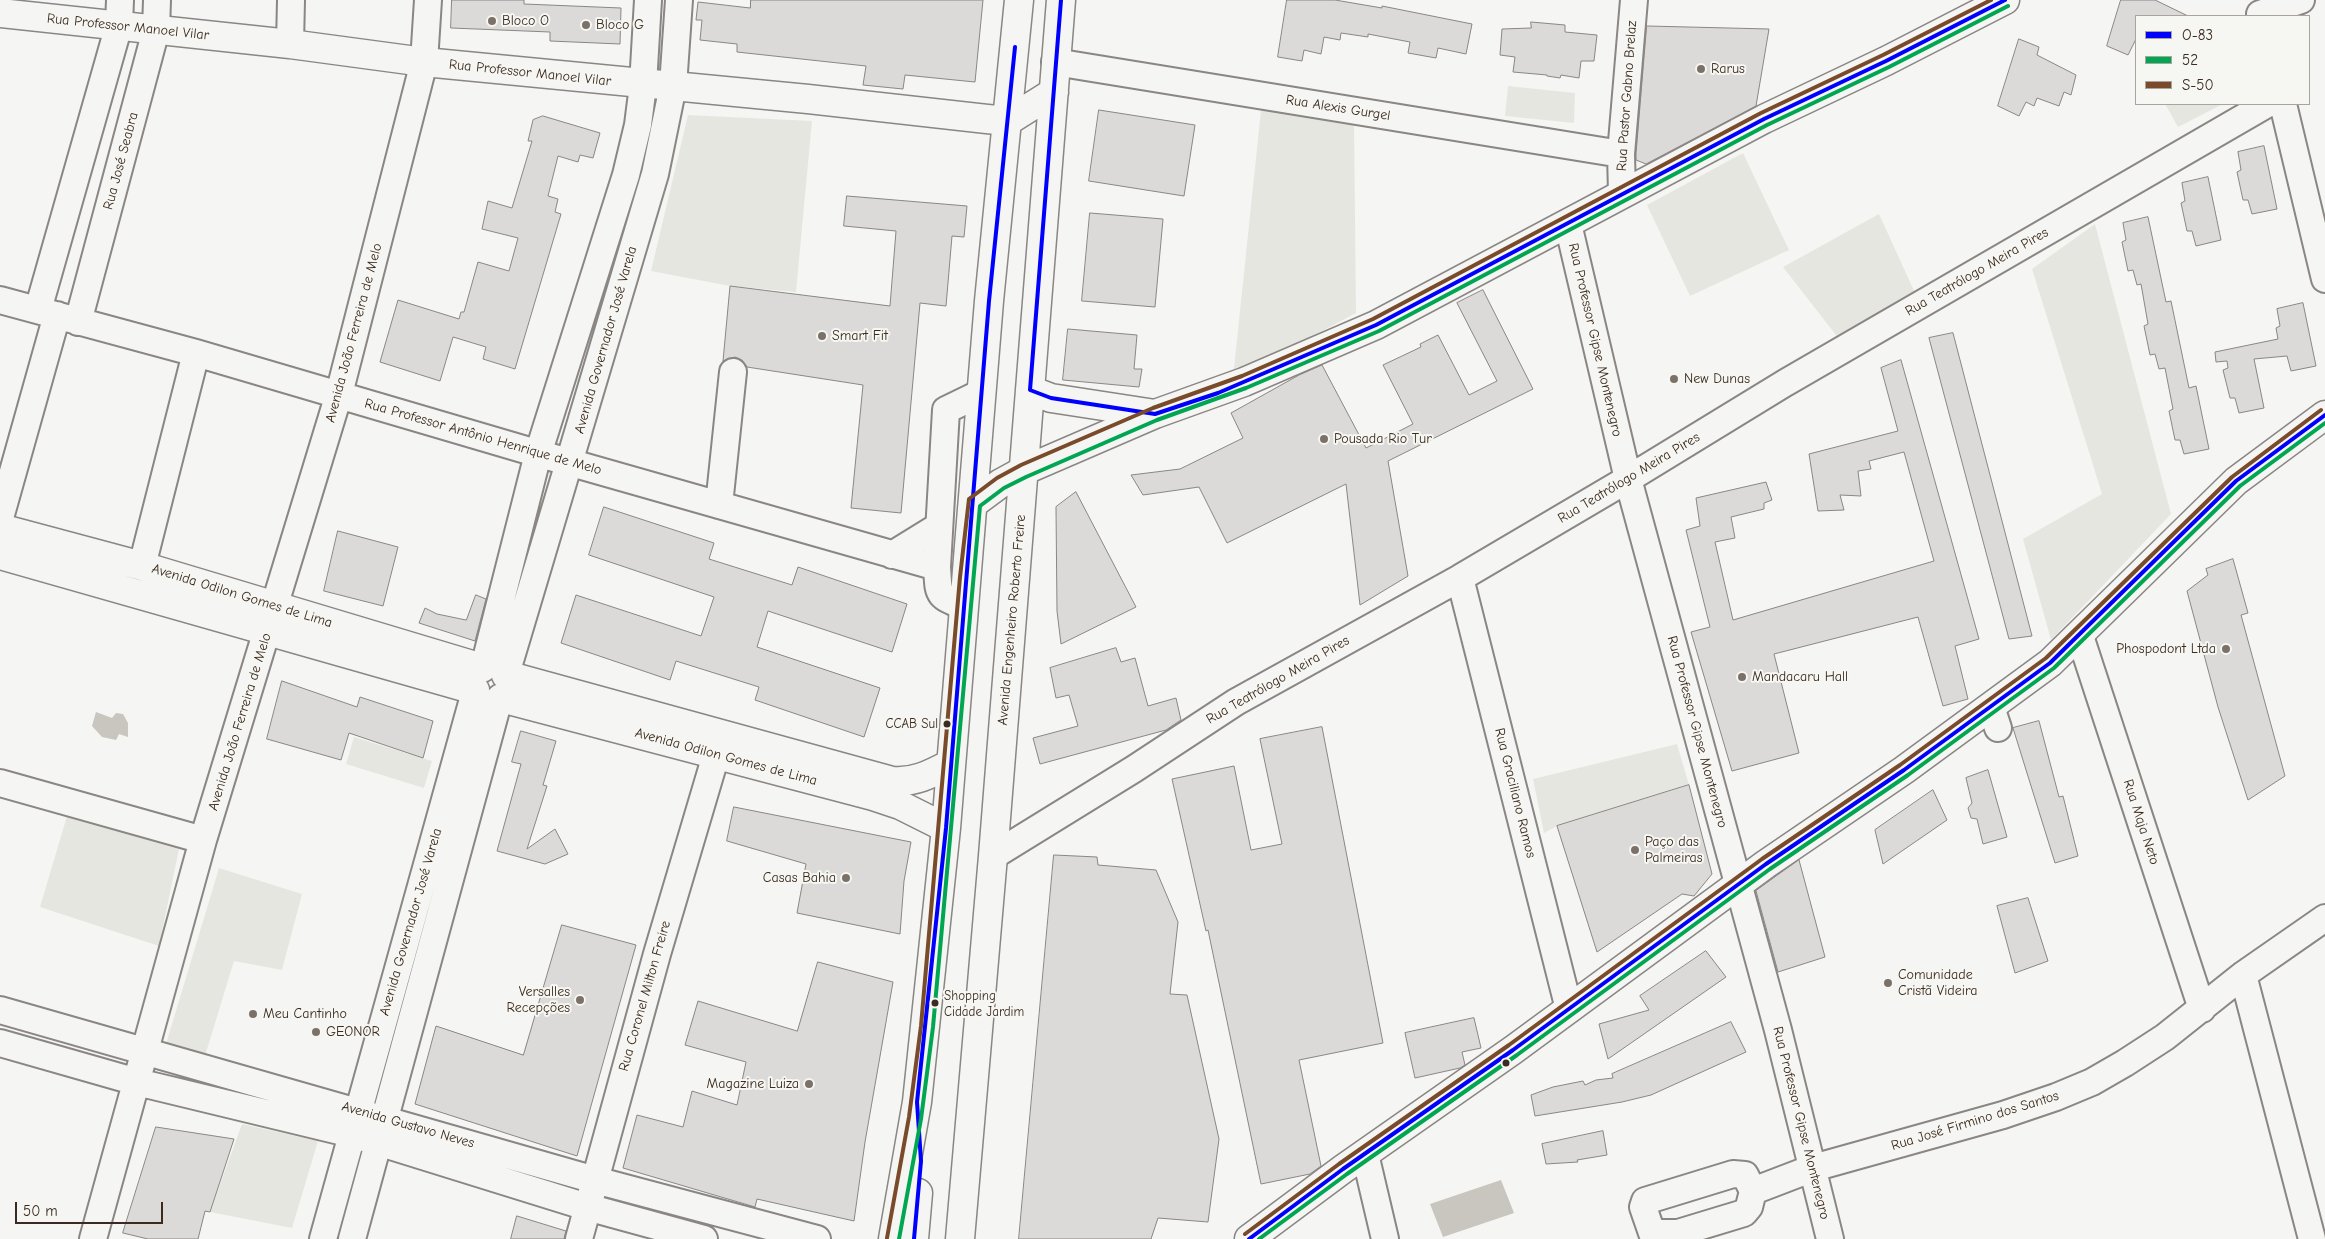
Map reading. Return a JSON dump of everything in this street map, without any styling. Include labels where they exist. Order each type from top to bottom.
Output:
[{"type":"main road","points":[[893,1239],[918,1102],[946,828],[962,606],[974,503],[981,393],[1019,0]]},
{"type":"main road","name":"Avenida Engenheiro Roberto Freire","points":[[960,1239],[993,856],[1061,0]]},
{"type":"main road","points":[[974,503],[1001,483],[1023,471],[1155,414],[1218,393],[1376,325],[1764,119],[1886,62],[2005,0]]},
{"type":"main road","name":"Rua Professor Manoel Vilar","points":[[0,13],[120,13],[156,30],[290,44],[424,62],[1008,121]]},
{"type":"main road","points":[[1008,121],[1054,92]]},
{"type":"main road","points":[[1030,390],[1051,398],[1155,414]]},
{"type":"main road","points":[[1249,1239],[1738,885],[1904,770],[1995,718],[2236,481],[2325,415]]},
{"type":"main road","name":"Avenida Odilon Gomes de Lima","points":[[0,528],[142,566],[272,619]]},
{"type":"main road","name":"Avenida Odilon Gomes de Lima","points":[[0,555],[272,619],[491,683],[716,755],[873,796],[900,805],[946,828]]},
{"type":"main road","name":"Avenida Odilon Gomes de Lima","points":[[491,683],[892,781],[902,782],[919,779],[950,764]]},
{"type":"main road","points":[[914,1239],[921,1161],[918,1102]]},
{"type":"street","name":"Rua José Seabra","points":[[0,518],[57,316],[156,30],[157,0]]},
{"type":"street","points":[[290,44],[291,0]]},
{"type":"street","name":"Avenida João Ferreira de Melo","points":[[93,1239],[203,840],[272,619],[338,394],[424,62],[428,0]]},
{"type":"street","name":"Avenida Governador José Varela","points":[[352,1239],[381,1131],[491,683],[538,454],[626,175],[638,125],[643,85],[648,0]]},
{"type":"street","name":"Avenida Governador José Varela","points":[[323,1239],[355,1122],[491,683],[569,463],[653,182],[665,132],[673,86],[679,0]]},
{"type":"street","name":"Rua Pastor Gabno Brelaz","points":[[1622,193],[1622,154],[1634,0]]},
{"type":"street","points":[[2258,10],[2301,0]]},
{"type":"street","name":"Rua José Seabra","points":[[57,316],[120,13]]},
{"type":"street","name":"Rua Alexis Gurgel","points":[[1055,62],[1622,154]]},
{"type":"street","name":"Rua Teatrólogo Meira Pires","points":[[993,856],[1134,769],[1236,702],[1460,578],[1628,479],[1785,383],[2265,105]]},
{"type":"street","points":[[2283,105],[2319,229],[2325,279]]},
{"type":"street","points":[[626,175],[653,182]]},
{"type":"street","name":"Rua Professor Gipse Montenegro","points":[[1568,224],[1628,479],[1738,885],[1830,1239]]},
{"type":"street","name":"Rua Professor Antônio Henrique de Melo","points":[[0,300],[196,353],[569,463],[936,567]]},
{"type":"street","points":[[142,566],[196,353]]},
{"type":"street","points":[[719,505],[733,372]]},
{"type":"street","points":[[962,606],[943,598],[938,590],[936,567],[946,410],[981,393]]},
{"type":"street","points":[[892,555],[939,526]]},
{"type":"street","name":"Rua Graciliano Ramos","points":[[1460,578],[1569,1009]]},
{"type":"street","name":"Rua Maja Neto","points":[[2080,636],[2202,1009]]},
{"type":"street","name":"Rua Coronel Milton Freire","points":[[579,1239],[657,954],[716,755]]},
{"type":"street","points":[[0,783],[203,840]]},
{"type":"street","name":"Rua José Firmino dos Santos","points":[[1753,1191],[1813,1168],[2003,1115],[2056,1097],[2092,1082],[2125,1063],[2202,1009],[2243,976],[2325,918]]},
{"type":"street","points":[[2243,976],[2312,1239]]},
{"type":"street","name":"Avenida Gustavo Neves","points":[[0,1010],[146,1050],[381,1131],[587,1207],[704,1239]]},
{"type":"street","name":"Avenida Gustavo Neves","points":[[0,1043],[137,1082],[355,1122]]},
{"type":"street","name":"Avenida Gustavo Neves","points":[[381,1131],[594,1180],[741,1229],[817,1239]]},
{"type":"street","points":[[1365,1154],[1385,1239]]},
{"type":"shaded area","points":[[1508,86],[1575,93],[1574,123],[1505,116]]},
{"type":"shaded area","points":[[2166,105],[2221,105],[2178,127]]},
{"type":"shaded area","points":[[1261,110],[1354,121],[1356,313],[1233,378]]},
{"type":"shaded area","points":[[688,115],[812,121],[796,292],[730,286],[651,271]]},
{"type":"shaded area","points":[[1743,153],[1789,250],[1690,296],[1647,205]]},
{"type":"shaded area","points":[[1879,214],[1916,295],[1839,339],[1783,267]]},
{"type":"shaded area","points":[[2095,224],[2171,514],[2051,640],[2023,539],[2102,494],[2032,269]]},
{"type":"shaded area","points":[[96,712],[112,718],[116,713],[123,714],[128,723],[128,737],[119,734],[116,740],[102,737],[92,726]]},
{"type":"shaded area","points":[[354,737],[432,761],[424,788],[346,764]]},
{"type":"shaded area","points":[[1677,744],[1689,785],[1557,826],[1544,833],[1533,779]]},
{"type":"shaded area","points":[[67,816],[179,849],[159,946],[40,907]]},
{"type":"shaded area","points":[[219,868],[302,894],[282,970],[234,961],[205,1056],[166,1044]]},
{"type":"shaded area","points":[[242,1124],[318,1141],[292,1228],[210,1212]]},
{"type":"shaded area","points":[[1501,1180],[1514,1213],[1443,1237],[1430,1204]]},
{"type":"building","points":[[452,0],[524,0],[524,4],[621,8],[620,44],[550,41],[550,32],[451,28]]},
{"type":"building","points":[[751,0],[983,0],[975,82],[905,75],[903,89],[863,85],[866,66],[737,52],[737,44],[700,40],[702,20],[696,20],[698,2],[750,8]]},
{"type":"building","points":[[1287,0],[1335,0],[1382,8],[1382,6],[1472,24],[1466,54],[1438,48],[1436,58],[1408,53],[1410,42],[1368,34],[1368,37],[1341,33],[1340,40],[1324,37],[1321,54],[1304,50],[1302,61],[1278,57]]},
{"type":"building","points":[[2121,0],[2155,0],[2186,15],[2135,15],[2135,41],[2128,55],[2107,46]]},
{"type":"building","points":[[1531,22],[1565,25],[1565,32],[1597,35],[1594,61],[1581,61],[1579,78],[1561,75],[1560,78],[1513,72],[1515,57],[1500,55],[1502,29],[1531,28]]},
{"type":"building","name":"Rarus","points":[[1647,26],[1769,29],[1756,106],[1646,164],[1636,160],[1636,154]]},
{"type":"building","points":[[2019,39],[2039,47],[2037,55],[2076,75],[2071,95],[2064,92],[2059,106],[2037,98],[2034,106],[2026,102],[2019,116],[1998,106]]},
{"type":"building","points":[[1099,110],[1195,125],[1184,196],[1089,181]]},
{"type":"building","points":[[543,116],[600,133],[593,158],[580,155],[578,162],[558,156],[548,196],[558,199],[555,212],[561,214],[515,369],[483,359],[486,347],[453,337],[440,381],[380,362],[398,300],[459,319],[461,312],[464,312],[478,262],[509,271],[518,238],[482,229],[488,201],[512,208],[532,141],[528,141],[533,120]]},
{"type":"building","points":[[2264,146],[2277,209],[2252,214],[2248,200],[2243,200],[2237,172],[2241,170],[2238,152]]},
{"type":"building","points":[[2208,177],[2221,240],[2196,246],[2192,231],[2187,231],[2181,203],[2185,201],[2182,183]]},
{"type":"building","points":[[847,196],[967,206],[964,237],[952,236],[946,306],[920,303],[901,513],[851,508],[863,385],[747,367],[742,360],[735,357],[723,361],[730,286],[890,306],[896,231],[844,226]]},
{"type":"building","points":[[1090,213],[1163,219],[1155,307],[1082,301]]},
{"type":"building","points":[[2148,217],[2166,302],[2171,301],[2189,388],[2196,386],[2209,449],[2184,454],[2180,440],[2175,440],[2169,411],[2173,409],[2165,368],[2159,369],[2155,354],[2150,355],[2144,326],[2148,324],[2141,284],[2137,285],[2133,270],[2128,271],[2122,242],[2126,240],[2123,223]]},
{"type":"building","points":[[1483,290],[1533,389],[1388,461],[1408,576],[1360,605],[1346,484],[1227,543],[1199,487],[1143,495],[1131,475],[1180,469],[1243,438],[1231,413],[1299,375],[1322,365],[1366,448],[1413,424],[1383,365],[1421,347],[1420,344],[1438,335],[1469,395],[1497,381],[1457,303]]},
{"type":"building","points":[[2303,303],[2316,366],[2291,371],[2287,356],[2254,359],[2264,408],[2239,413],[2235,398],[2230,398],[2223,370],[2228,368],[2227,361],[2216,362],[2215,352],[2278,339],[2276,328],[2280,326],[2277,309]]},
{"type":"building","points":[[1068,329],[1137,335],[1134,369],[1142,369],[1139,387],[1063,380]]},
{"type":"building","points":[[1953,333],[2032,636],[2009,639],[1929,338]]},
{"type":"building","points":[[1901,360],[1979,639],[1955,646],[1968,699],[1943,706],[1918,617],[1774,654],[1799,753],[1732,771],[1691,632],[1710,627],[1686,530],[1700,526],[1696,498],[1766,482],[1772,500],[1764,503],[1764,509],[1731,517],[1735,538],[1715,542],[1733,620],[1934,561],[1904,452],[1869,461],[1871,469],[1858,471],[1861,496],[1840,495],[1844,510],[1818,511],[1809,454],[1898,431],[1881,368]]},
{"type":"building","points":[[1076,492],[1136,607],[1061,644],[1057,611],[1056,507]]},
{"type":"building","points":[[604,507],[714,543],[709,559],[792,585],[798,567],[907,604],[892,652],[768,611],[757,647],[880,688],[864,737],[755,700],[759,687],[676,661],[670,680],[561,643],[576,595],[701,636],[714,597],[589,555]]},
{"type":"building","points":[[338,531],[398,547],[383,606],[324,591]]},
{"type":"building","name":"Phospodont Ltda","points":[[2233,559],[2248,613],[2241,615],[2285,776],[2248,800],[2218,707],[2187,591],[2208,575],[2206,569]]},
{"type":"building","points":[[476,595],[486,599],[475,641],[419,623],[425,608],[437,614],[466,620]]},
{"type":"building","points":[[1116,648],[1121,662],[1135,658],[1148,706],[1176,698],[1181,720],[1166,730],[1040,764],[1033,738],[1078,726],[1069,695],[1056,698],[1050,668]]},
{"type":"building","points":[[282,681],[357,707],[360,697],[433,721],[423,758],[349,733],[341,760],[267,739]]},
{"type":"building","points":[[2039,721],[2059,797],[2063,796],[2078,856],[2055,863],[2013,728]]},
{"type":"building","points":[[1322,727],[1383,1043],[1299,1060],[1321,1166],[1310,1174],[1261,1184],[1208,930],[1206,931],[1172,779],[1234,766],[1251,850],[1282,844],[1260,739]]},
{"type":"building","points":[[521,731],[556,741],[543,785],[547,786],[527,849],[555,829],[568,854],[545,864],[497,851],[521,764],[512,762]]},
{"type":"building","points":[[1988,770],[2007,837],[1983,844],[1977,819],[1971,818],[1968,808],[1972,803],[1966,778]]},
{"type":"building","name":"Paço das Palmeiras","points":[[1689,785],[1712,874],[1694,896],[1682,894],[1597,952],[1557,826]]},
{"type":"building","points":[[1933,790],[1947,820],[1883,864],[1875,830]]},
{"type":"building","name":"Casas Bahia","points":[[734,807],[911,842],[904,881],[900,934],[797,913],[806,864],[727,841]]},
{"type":"building","name":"Shopping Cidade Jardim","points":[[1054,855],[1097,857],[1098,865],[1156,870],[1178,922],[1170,994],[1187,995],[1219,1139],[1208,1222],[1158,1218],[1151,1239],[1019,1239]]},
{"type":"building","points":[[1799,860],[1825,957],[1778,972],[1756,891]]},
{"type":"building","points":[[2028,898],[2048,961],[2015,973],[1997,906]]},
{"type":"building","name":"Versalles Recepções","points":[[562,925],[636,945],[577,1156],[415,1104],[436,1026],[523,1055]]},
{"type":"building","points":[[1706,951],[1726,977],[1608,1059],[1599,1024],[1649,1010],[1640,996]]},
{"type":"building","points":[[818,962],[893,982],[865,1142],[854,1221],[757,1199],[755,1207],[623,1168],[637,1115],[683,1127],[692,1091],[737,1105],[746,1062],[685,1045],[698,1001],[797,1031]]},
{"type":"building","points":[[1474,1018],[1481,1048],[1462,1052],[1465,1065],[1460,1068],[1415,1078],[1405,1033]]},
{"type":"building","points":[[1731,1022],[1746,1052],[1651,1095],[1622,1102],[1535,1116],[1531,1095],[1553,1087],[1583,1081],[1585,1085],[1596,1080],[1613,1078],[1612,1074]]},
{"type":"building","points":[[156,1127],[234,1139],[210,1212],[205,1211],[198,1239],[148,1239],[123,1233]]},
{"type":"building","points":[[1603,1131],[1607,1155],[1577,1160],[1578,1162],[1546,1164],[1542,1144]]},
{"type":"building","points":[[517,1216],[566,1231],[564,1239],[511,1239]]},
{"type":"transit line","name":"O-83","points":[[1061,0],[1030,390],[1051,398],[1155,414],[1218,393],[1376,325],[1764,119],[1886,61],[2005,0]]},
{"type":"transit line","name":"S-50","points":[[887,1238],[909,1117],[921,1026],[960,577],[969,499],[997,478],[1021,465],[1153,408],[1242,376],[1373,319],[1761,113],[1883,55],[1991,0]]},
{"type":"transit line","name":"52","points":[[899,1239],[921,1119],[933,1027],[980,506],[1004,488],[1026,477],[1157,420],[1246,388],[1379,331],[1767,125],[1889,67],[2008,6]]},
{"type":"transit line","name":"O-83","points":[[914,1239],[921,1161],[917,1102],[946,828],[989,301],[1015,47]]},
{"type":"transit line","name":"S-50","points":[[1245,1234],[1339,1164],[1509,1045],[1762,859],[1900,765],[2046,658],[2232,477],[2321,410]]},
{"type":"transit line","name":"O-83","points":[[1249,1239],[1343,1169],[1513,1050],[1766,864],[1904,770],[2050,663],[2236,481],[2325,415]]},
{"type":"transit line","name":"52","points":[[1259,1239],[1347,1174],[1517,1055],[1770,869],[1908,775],[2054,668],[2240,486],[2325,423]]},
{"type":"place","name":"Bloco O","points":[[492,21]]},
{"type":"place","name":"Bloco G","points":[[586,25]]},
{"type":"place","name":"Rarus","points":[[1701,69]]},
{"type":"place","name":"Smart Fit","points":[[822,336]]},
{"type":"place","name":"New Dunas","points":[[1674,379]]},
{"type":"place","name":"Pousada Rio Tur","points":[[1324,439]]},
{"type":"place","name":"Phospodont Ltda","points":[[2226,649]]},
{"type":"place","name":"Mandacaru Hall","points":[[1742,677]]},
{"type":"place","name":"CCAB Sul","points":[[947,724]]},
{"type":"place","name":"Paço das Palmeiras","points":[[1635,850]]},
{"type":"place","name":"Casas Bahia","points":[[846,878]]},
{"type":"place","name":"Comunidade Cristã Videira","points":[[1888,983]]},
{"type":"place","name":"Versalles Recepções","points":[[580,1000]]},
{"type":"place","name":"Shopping Cidade Jardim","points":[[935,1003]]},
{"type":"place","name":"Meu Cantinho","points":[[253,1014]]},
{"type":"place","name":"GEONOR","points":[[316,1032]]},
{"type":"place","name":"Magazine Luiza","points":[[809,1084]]}]
